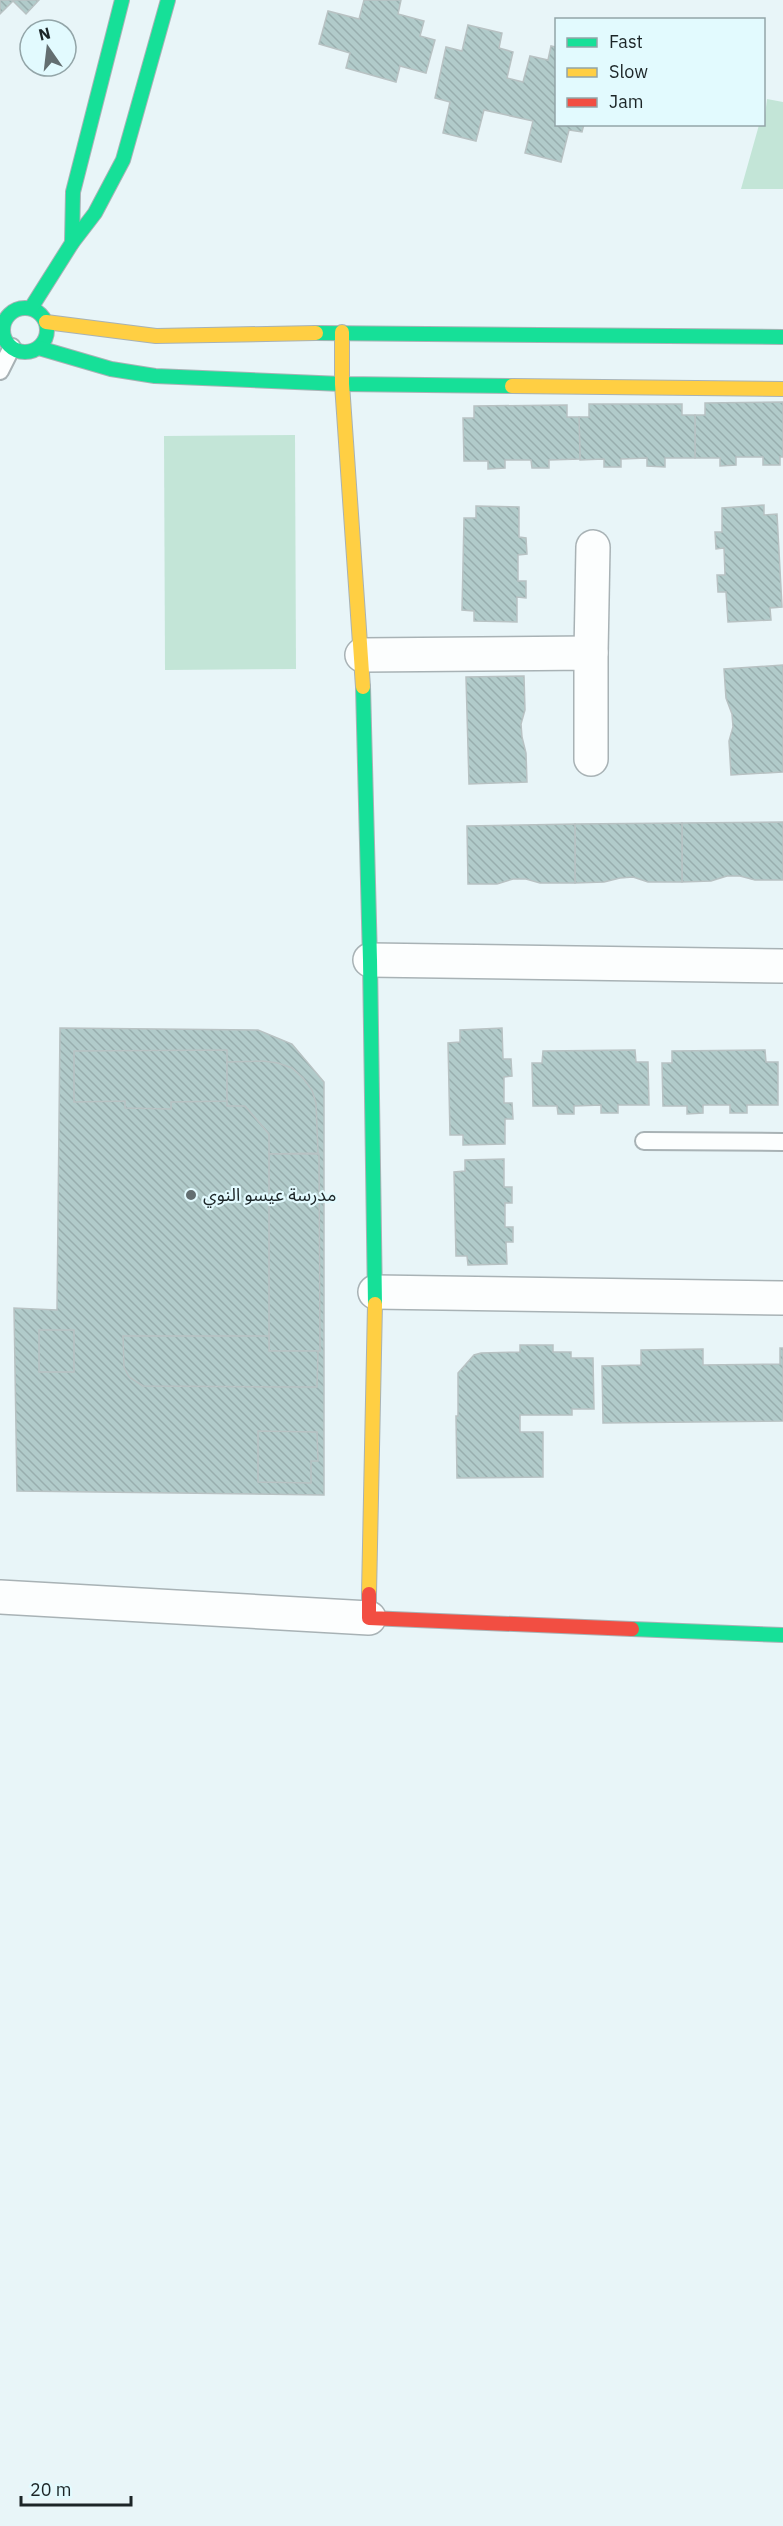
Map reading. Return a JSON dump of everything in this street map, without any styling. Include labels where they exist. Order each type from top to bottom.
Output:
[{"type":"street","points":[[72,243],[73,192],[122,0]]},
{"type":"street","points":[[31,309],[72,243],[95,213],[123,160],[168,0]]},
{"type":"street","points":[[39,348],[47,336],[46,322],[37,311],[23,308],[10,314],[3,327],[6,343],[25,352],[39,348],[111,369],[155,376],[342,384],[783,389]]},
{"type":"street","points":[[46,322],[156,336],[342,332],[783,337]]},
{"type":"street","points":[[342,332],[342,384],[362,655],[370,960],[375,1292],[369,1618]]},
{"type":"street","points":[[591,759],[593,547]]},
{"type":"street","points":[[362,655],[591,653]]},
{"type":"street","points":[[370,960],[783,966]]},
{"type":"street","points":[[375,1292],[783,1298]]},
{"type":"street","points":[[0,1597],[369,1618],[783,1635]]},
{"type":"lane","points":[[0,371],[6,343]]},
{"type":"lane","points":[[644,1141],[783,1142]]},
{"type":"green space","points":[[767,99],[783,102],[783,189],[741,189],[759,126],[765,126]]},
{"type":"green space","points":[[295,435],[296,669],[165,670],[164,436]]},
{"type":"building","points":[[0,0],[39,0],[26,14],[13,1],[0,14]]},
{"type":"building","points":[[364,0],[401,0],[398,14],[424,21],[420,36],[435,40],[426,73],[400,66],[396,82],[346,68],[350,53],[319,44],[328,11],[359,19]]},
{"type":"building","points":[[468,25],[502,33],[499,48],[513,52],[507,78],[523,82],[530,56],[548,60],[551,46],[555,47],[555,126],[584,126],[582,132],[569,130],[561,162],[525,153],[533,121],[484,110],[476,141],[443,133],[450,102],[435,98],[446,47],[462,51]]},
{"type":"building","points":[[783,402],[783,457],[780,457],[780,465],[763,465],[763,457],[736,457],[736,465],[720,466],[720,458],[695,458],[695,415],[705,415],[705,403]]},
{"type":"building","points":[[589,404],[682,404],[682,415],[695,415],[695,458],[665,458],[665,467],[647,466],[647,458],[621,459],[621,467],[604,467],[604,459],[580,460],[579,417],[589,417]]},
{"type":"building","points":[[567,405],[567,417],[579,417],[580,459],[549,460],[549,468],[532,468],[531,460],[505,460],[505,468],[488,469],[488,461],[464,461],[463,418],[474,418],[474,406]]},
{"type":"building","points":[[764,505],[764,515],[777,514],[782,607],[770,608],[771,620],[728,622],[726,592],[718,592],[717,575],[725,575],[724,548],[716,549],[715,532],[722,532],[722,508]]},
{"type":"building","points":[[476,506],[519,507],[519,537],[526,538],[527,554],[518,555],[518,581],[526,581],[526,598],[517,597],[517,622],[474,621],[474,611],[462,610],[464,518],[476,518]]},
{"type":"building","points":[[783,665],[783,772],[731,775],[729,741],[733,727],[732,714],[726,698],[724,669]]},
{"type":"building","points":[[524,676],[525,710],[521,724],[526,753],[527,782],[469,784],[466,677]]},
{"type":"building","points":[[783,822],[783,880],[755,880],[740,876],[727,876],[711,881],[682,882],[682,823]]},
{"type":"building","points":[[682,823],[682,882],[648,882],[633,877],[604,882],[575,883],[575,824]]},
{"type":"building","points":[[575,824],[575,883],[540,883],[526,879],[513,879],[497,884],[468,884],[467,826]]},
{"type":"building","name":"مدرسة عيسو النوي","points":[[60,1028],[258,1030],[292,1044],[324,1082],[324,1495],[17,1491],[14,1308],[57,1310]]},
{"type":"building","points":[[502,1028],[503,1059],[511,1059],[512,1076],[504,1077],[504,1103],[512,1103],[513,1119],[505,1119],[505,1144],[463,1145],[463,1135],[450,1135],[448,1043],[460,1042],[460,1030]]},
{"type":"building","points":[[227,1050],[227,1101],[171,1102],[171,1109],[125,1108],[125,1101],[74,1102],[74,1051]]},
{"type":"building","points":[[635,1050],[636,1062],[648,1062],[649,1105],[618,1105],[618,1113],[601,1113],[601,1105],[574,1106],[574,1114],[558,1114],[557,1106],[533,1106],[532,1063],[542,1063],[543,1051]]},
{"type":"building","points":[[765,1050],[766,1062],[778,1062],[778,1105],[747,1105],[747,1113],[730,1113],[730,1105],[703,1105],[703,1113],[687,1114],[687,1106],[663,1106],[662,1063],[672,1063],[672,1051]]},
{"type":"building","points":[[263,1061],[292,1068],[312,1090],[316,1103],[318,1153],[269,1154],[269,1134],[245,1106],[227,1106],[227,1062]]},
{"type":"building","points":[[269,1154],[319,1154],[320,1351],[269,1351]]},
{"type":"building","points":[[504,1159],[504,1187],[512,1187],[512,1203],[505,1203],[505,1227],[513,1227],[513,1242],[506,1242],[507,1264],[468,1265],[467,1256],[456,1256],[454,1172],[465,1171],[465,1160]]},
{"type":"building","points":[[39,1330],[74,1330],[74,1372],[39,1372]]},
{"type":"building","points":[[123,1336],[269,1336],[269,1351],[318,1351],[317,1387],[143,1386],[129,1377],[124,1367]]},
{"type":"building","points":[[520,1345],[553,1345],[553,1352],[571,1352],[571,1358],[593,1358],[594,1409],[572,1409],[572,1415],[520,1415],[520,1432],[543,1432],[543,1477],[457,1478],[458,1373],[474,1355],[520,1352]]},
{"type":"building","points":[[780,1348],[783,1348],[783,1421],[603,1423],[602,1366],[641,1365],[641,1350],[703,1349],[703,1365],[780,1364]]},
{"type":"building","points":[[258,1431],[317,1432],[318,1461],[311,1461],[311,1483],[258,1482]]},
{"type":"traffic: fast","points":[[72,243],[73,192],[122,0]]},
{"type":"traffic: fast","points":[[31,308],[72,243],[95,213],[123,160],[168,0]]},
{"type":"traffic: fast","points":[[25,308],[41,314],[47,330],[41,346],[25,352],[9,346],[3,330],[9,314],[25,308]]},
{"type":"traffic: fast","points":[[316,333],[783,337]]},
{"type":"traffic: fast","points":[[39,348],[111,369],[155,376],[342,384],[512,386]]},
{"type":"traffic: fast","points":[[363,687],[375,1304]]},
{"type":"traffic: fast","points":[[632,1629],[783,1635]]},
{"type":"traffic: slow","points":[[46,322],[156,336],[316,333]]},
{"type":"traffic: slow","points":[[342,332],[342,384],[363,687]]},
{"type":"traffic: slow","points":[[512,386],[783,389]]},
{"type":"traffic: slow","points":[[369,1594],[375,1304]]},
{"type":"traffic: jam","points":[[369,1594],[369,1618],[632,1629]]},
{"type":"place","name":"مدرسة عيسو النوي","points":[[191,1195]]}]
